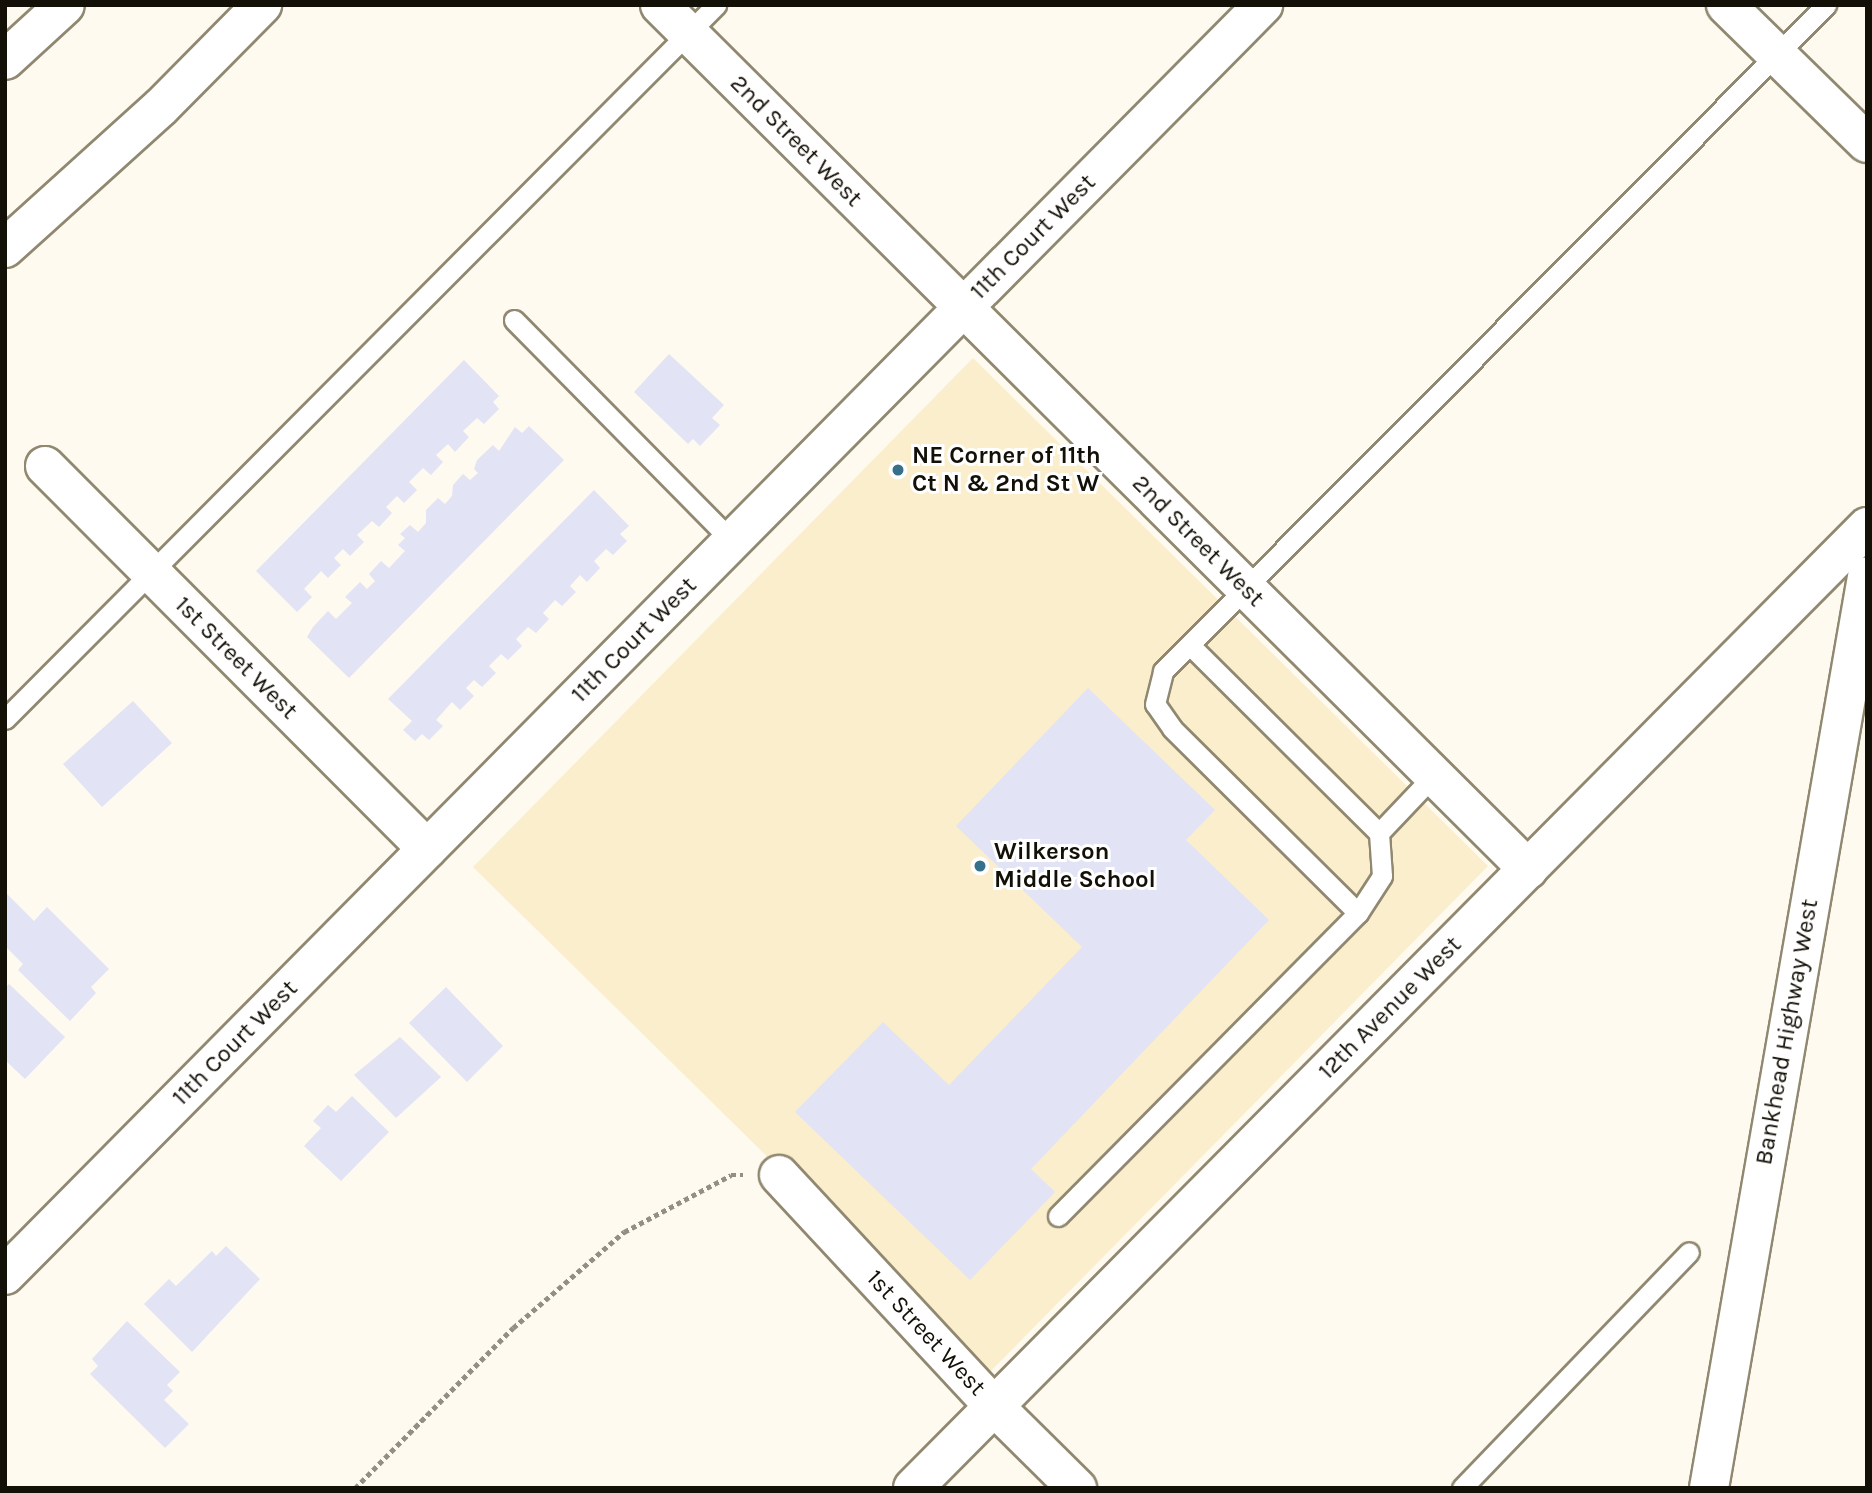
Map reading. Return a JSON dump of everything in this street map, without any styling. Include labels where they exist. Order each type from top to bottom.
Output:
[{"type":"main road","points":[[5,60],[65,5]]},
{"type":"main road","points":[[5,248],[161,107],[262,5]]},
{"type":"main road","name":"2nd Street West","points":[[660,5],[1528,869]]},
{"type":"main road","name":"11th Court West","points":[[5,1275],[1263,5]]},
{"type":"main road","points":[[1726,5],[1867,143]]},
{"type":"main road","name":"1st Street West","points":[[46,466],[427,849]]},
{"type":"main road","name":"12th Avenue West","points":[[913,1488],[1867,527]]},
{"type":"main road","name":"Bankhead Highway West","points":[[1709,1488],[1867,577]]},
{"type":"main road","name":"1st Street West","points":[[779,1175],[994,1406],[1077,1488]]},
{"type":"lane","points":[[5,719],[716,5]]},
{"type":"lane","points":[[1358,913],[1171,728],[1155,704],[1163,671],[1826,5]]},
{"type":"lane","points":[[514,320],[732,541]]},
{"type":"lane","points":[[1058,1216],[1358,913],[1382,876],[1379,832],[1190,645]]},
{"type":"lane","points":[[1379,832],[1434,775]]},
{"type":"lane","points":[[1462,1488],[1689,1252]]},
{"type":"path","points":[[355,1488],[513,1328],[624,1232],[731,1175],[779,1175]]},
{"type":"shaded area","name":"Wilkerson Middle School","points":[[973,358],[1488,866],[988,1374],[473,867]]},
{"type":"building","points":[[669,354],[724,405],[712,418],[720,425],[700,446],[693,439],[688,444],[634,392]]},
{"type":"building","points":[[464,360],[499,396],[493,402],[499,409],[484,424],[477,418],[463,431],[469,437],[455,452],[448,444],[436,455],[443,462],[431,475],[423,468],[409,482],[417,490],[404,503],[397,496],[386,507],[392,513],[379,527],[372,521],[357,535],[364,542],[350,556],[343,549],[334,558],[341,565],[328,578],[321,571],[304,589],[312,597],[297,612],[256,571]]},
{"type":"building","points":[[529,426],[564,460],[349,678],[307,637],[313,627],[328,611],[336,619],[352,603],[345,597],[360,582],[367,589],[375,581],[369,574],[381,561],[389,568],[405,551],[398,545],[405,538],[400,534],[410,525],[418,532],[426,523],[426,510],[438,498],[445,504],[452,496],[453,485],[463,474],[470,480],[478,473],[474,469],[477,460],[493,445],[499,451],[515,427],[522,433]]},
{"type":"building","points":[[594,490],[629,526],[620,534],[627,541],[613,555],[606,549],[594,561],[600,568],[587,582],[580,575],[570,586],[576,592],[562,606],[555,600],[543,613],[549,619],[536,633],[528,627],[516,639],[522,646],[508,660],[501,654],[489,666],[496,673],[482,687],[474,680],[466,688],[474,696],[460,710],[452,702],[436,720],[443,726],[429,740],[422,734],[415,741],[403,730],[412,721],[388,699]]},
{"type":"building","points":[[1088,688],[1215,810],[1186,840],[1269,920],[1031,1169],[1055,1192],[970,1280],[795,1112],[883,1022],[949,1085],[1082,947],[956,826]]},
{"type":"building","points":[[133,701],[172,743],[102,807],[63,764]]},
{"type":"building","points":[[5,892],[34,921],[47,907],[109,969],[91,987],[96,993],[70,1021],[18,970],[23,964],[5,946]]},
{"type":"building","points":[[9,984],[65,1037],[25,1079],[5,1060],[5,988]]},
{"type":"building","points":[[446,987],[503,1046],[467,1082],[409,1023]]},
{"type":"building","points":[[400,1037],[441,1077],[396,1118],[354,1075]]},
{"type":"building","points":[[352,1096],[389,1132],[341,1181],[304,1146],[321,1128],[313,1121],[328,1105],[336,1112]]},
{"type":"building","points":[[226,1246],[260,1279],[192,1352],[144,1304],[169,1279],[176,1286],[212,1251],[216,1256]]},
{"type":"building","points":[[127,1321],[180,1372],[167,1385],[173,1391],[164,1400],[189,1424],[165,1448],[90,1374],[98,1366],[92,1359]]},
{"type":"place","name":"NE Corner of 11th Ct N & 2nd St W","points":[[898,470]]},
{"type":"place","name":"Wilkerson Middle School","points":[[980,866]]}]
